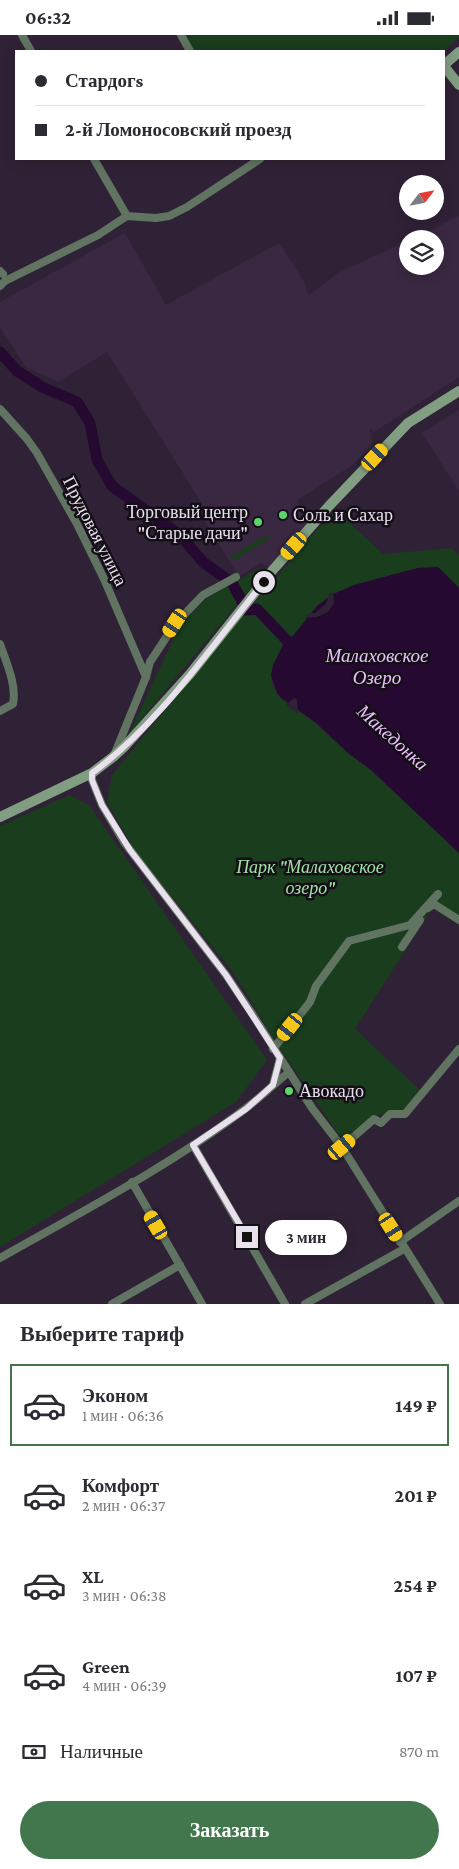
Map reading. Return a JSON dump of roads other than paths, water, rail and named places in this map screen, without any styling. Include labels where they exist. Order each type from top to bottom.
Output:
[{"type":"main road","points":[[445,65],[459,52]]},
{"type":"main road","points":[[445,67],[459,85]]},
{"type":"main road","points":[[0,816],[92,773],[113,757],[165,703],[329,506],[402,429],[459,391]]},
{"type":"street","points":[[22,35],[31,50]]},
{"type":"street","points":[[182,35],[190,50]]},
{"type":"street","points":[[95,160],[127,216]]},
{"type":"street","points":[[0,286],[5,281],[98,235],[127,216],[156,219],[169,216],[187,207],[249,161]]},
{"type":"street","name":"Прудовая улица","points":[[0,409],[37,453],[77,524],[104,579],[146,677]]},
{"type":"street","points":[[113,757],[146,677],[150,662],[175,623],[203,595],[236,577]]},
{"type":"street","points":[[0,644],[14,688],[14,696],[13,704],[0,711]]},
{"type":"street","points":[[92,773],[92,780],[102,805],[128,847],[226,975],[312,1108],[342,1147],[440,1304]]},
{"type":"street","points":[[273,1049],[310,1002],[316,986],[349,941],[410,925],[438,894]]},
{"type":"street","points":[[402,947],[429,907],[434,905],[459,920]]},
{"type":"street","points":[[342,1147],[374,1119],[381,1123],[390,1114],[405,1114],[459,1049]]},
{"type":"street","points":[[273,1085],[280,1058]]},
{"type":"street","points":[[0,1258],[193,1145],[246,1109],[289,1072]]},
{"type":"street","points":[[193,1145],[285,1304]]},
{"type":"street","points":[[132,1182],[202,1304]]},
{"type":"street","points":[[305,1304],[402,1245],[459,1201]]},
{"type":"street","points":[[112,1304],[180,1265]]},
{"type":"water","name":"Малаховское Озеро","points":[[438,567],[459,588],[459,853],[371,770],[348,753],[316,723],[281,698],[277,693],[271,675],[273,665],[285,641],[293,636],[317,606],[331,595],[354,585],[418,568]]},
{"type":"waterway","name":"Македонка","points":[[0,352],[17,371],[42,387],[77,402],[90,423],[97,460],[112,486],[180,535],[203,562],[232,583],[247,610],[257,609],[297,651]]},
{"type":"place","name":"Соль и Сахар","points":[[283,515]]},
{"type":"place","name":"Торговый центр \"Старые дачи\"","points":[[258,522]]},
{"type":"place","name":"Авокадо","points":[[289,1091]]},
{"type":"park label","name":"Парк \"Малаховское озеро\"","points":[[310,878]]}]
